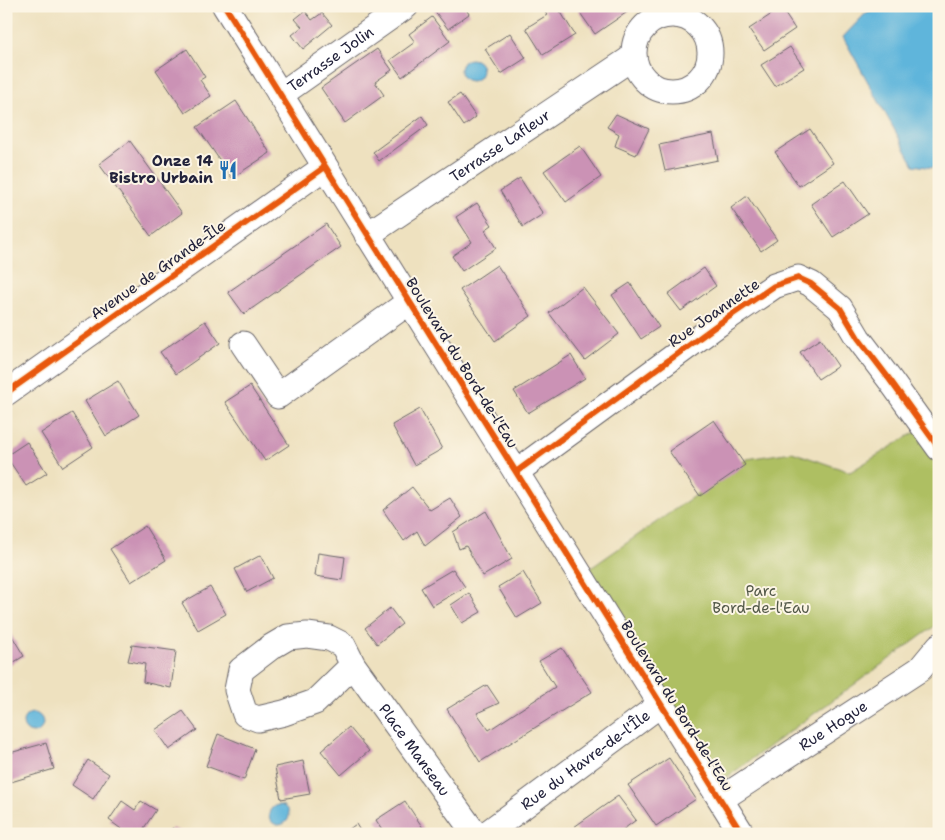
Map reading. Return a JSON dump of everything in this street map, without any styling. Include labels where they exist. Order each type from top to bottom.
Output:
[{"type":"street","name":"Boulevard du Bord-de-l'Eau","points":[[225,6],[742,834]]},
{"type":"street","name":"Terrasse Jolin","points":[[280,94],[406,6]]},
{"type":"street","points":[[689,12],[702,28],[711,50],[709,63],[704,75],[694,85],[682,90],[669,92],[656,88],[645,81],[637,70],[633,57],[638,33],[646,24],[657,17],[689,12]]},
{"type":"street","name":"Terrasse Lafleur","points":[[367,234],[633,57]]},
{"type":"street","name":"Avenue de Grande-Île","points":[[6,393],[325,167]]},
{"type":"street","name":"Rue Joannette","points":[[516,472],[717,325],[774,286],[798,278],[811,284],[840,308],[858,338],[939,448]]},
{"type":"street","points":[[243,344],[278,396],[409,302]]},
{"type":"street","name":"Rue Hogue","points":[[720,800],[920,669],[939,646]]},
{"type":"street","name":"Place Manseau","points":[[353,665],[475,834]]},
{"type":"street","name":"Rue du Havre-de-l'Île","points":[[486,834],[661,704]]},
{"type":"green space","name":"Parc Bord-de-l'Eau","points":[[930,423],[939,435],[939,623],[716,785],[575,579],[747,459],[792,452],[850,472]]},
{"type":"water","points":[[882,6],[939,6],[939,169],[914,165],[843,37],[866,13]]},
{"type":"water","points":[[471,59],[479,62],[482,70],[479,78],[471,81],[463,78],[460,70],[463,62]]},
{"type":"water","points":[[33,713],[40,716],[43,723],[40,730],[33,733],[26,730],[23,723],[26,716]]},
{"type":"water","points":[[279,805],[286,808],[289,815],[286,822],[279,825],[272,822],[269,815],[272,808]]},
{"type":"building","points":[[292,6],[302,6],[295,11]]},
{"type":"building","points":[[439,6],[464,6],[469,14],[448,29],[434,10]]},
{"type":"building","points":[[543,6],[557,6],[575,35],[543,55],[526,28],[547,15]]},
{"type":"building","points":[[583,6],[636,6],[595,34],[578,10]]},
{"type":"building","points":[[781,8],[795,29],[764,50],[749,29]]},
{"type":"building","points":[[305,11],[312,20],[322,13],[332,25],[303,49],[292,35],[302,27],[295,19]]},
{"type":"building","points":[[432,17],[450,41],[402,77],[390,60],[415,42],[409,34]]},
{"type":"building","points":[[510,33],[526,58],[501,74],[485,49]]},
{"type":"building","points":[[790,47],[804,68],[775,86],[761,65]]},
{"type":"building","points":[[187,49],[205,77],[200,80],[211,96],[185,113],[156,70]]},
{"type":"building","points":[[377,49],[392,70],[375,82],[384,95],[345,123],[321,88]]},
{"type":"building","points":[[460,94],[476,117],[464,126],[448,102]]},
{"type":"building","points":[[236,101],[270,153],[232,178],[197,127]]},
{"type":"building","points":[[616,114],[649,129],[636,155],[615,146],[619,134],[607,127]]},
{"type":"building","points":[[422,116],[428,125],[379,161],[373,152]]},
{"type":"building","points":[[810,129],[833,163],[799,186],[775,152]]},
{"type":"building","points":[[713,134],[718,160],[665,171],[659,145]]},
{"type":"building","points":[[130,141],[182,213],[151,236],[99,164]]},
{"type":"building","points":[[580,146],[601,177],[566,202],[544,171]]},
{"type":"building","points":[[520,178],[543,214],[523,227],[500,191]]},
{"type":"building","points":[[845,181],[868,214],[833,237],[811,204]]},
{"type":"building","points":[[747,196],[777,240],[761,251],[731,208]]},
{"type":"building","points":[[477,203],[492,225],[485,230],[496,248],[462,271],[452,256],[472,242],[456,217]]},
{"type":"building","points":[[326,224],[341,247],[244,314],[228,292]]},
{"type":"building","points":[[497,265],[531,316],[495,341],[460,290]]},
{"type":"building","points":[[704,268],[716,286],[681,311],[668,294]]},
{"type":"building","points":[[630,283],[659,327],[641,339],[612,295]]},
{"type":"building","points":[[583,287],[619,334],[585,360],[549,313]]},
{"type":"building","points":[[205,321],[220,343],[176,374],[160,352]]},
{"type":"building","points":[[820,339],[838,366],[818,379],[800,352]]},
{"type":"building","points":[[571,355],[585,378],[528,413],[514,391]]},
{"type":"building","points":[[118,381],[139,415],[106,436],[85,401]]},
{"type":"building","points":[[250,386],[289,445],[265,461],[225,402]]},
{"type":"building","points":[[420,409],[442,449],[414,465],[392,425]]},
{"type":"building","points":[[72,413],[93,447],[63,467],[41,433]]},
{"type":"building","points":[[714,420],[745,465],[700,496],[669,451]]},
{"type":"building","points":[[27,442],[47,473],[26,486],[6,456]]},
{"type":"building","points":[[412,487],[430,510],[450,498],[462,517],[425,546],[417,531],[404,541],[383,510]]},
{"type":"building","points":[[486,511],[512,559],[483,576],[466,546],[459,549],[453,532]]},
{"type":"building","points":[[145,526],[166,560],[131,582],[110,549]]},
{"type":"building","points":[[318,553],[345,557],[342,580],[315,576]]},
{"type":"building","points":[[261,555],[273,578],[247,592],[235,569]]},
{"type":"building","points":[[453,569],[465,587],[432,606],[421,588]]},
{"type":"building","points":[[523,572],[542,603],[517,618],[498,587]]},
{"type":"building","points":[[210,587],[226,614],[198,630],[182,603]]},
{"type":"building","points":[[469,593],[481,612],[462,623],[451,605]]},
{"type":"building","points":[[390,608],[402,624],[377,644],[365,628]]},
{"type":"building","points":[[6,626],[24,656],[6,667]]},
{"type":"building","points":[[132,645],[176,651],[171,688],[143,682],[145,664],[128,661]]},
{"type":"building","points":[[562,648],[592,692],[480,762],[447,709],[487,685],[499,703],[477,713],[489,730],[555,687],[539,661]]},
{"type":"building","points":[[183,711],[197,730],[169,750],[155,730]]},
{"type":"building","points":[[349,727],[369,751],[341,775],[321,751]]},
{"type":"building","points":[[218,734],[255,749],[244,780],[206,766]]},
{"type":"building","points":[[46,743],[54,769],[11,782],[6,768],[6,754]]},
{"type":"building","points":[[669,758],[696,799],[656,826],[628,785]]},
{"type":"building","points":[[88,760],[109,774],[93,799],[72,785]]},
{"type":"building","points":[[303,761],[310,794],[281,799],[275,767]]},
{"type":"building","points":[[618,796],[636,820],[617,834],[579,834],[574,827]]},
{"type":"building","points":[[122,801],[135,810],[141,801],[156,810],[140,834],[128,834],[109,820]]},
{"type":"building","points":[[405,801],[425,831],[422,834],[385,834],[376,820]]},
{"type":"building","points":[[356,824],[362,834],[343,834]]},
{"type":"building","points":[[172,828],[187,834],[169,834]]},
{"type":"cycle path","points":[[225,6],[742,834]]},
{"type":"cycle path","points":[[6,393],[325,167]]},
{"type":"cycle path","points":[[516,472],[717,325],[774,286],[798,278],[811,284],[840,308],[858,338],[939,448]]},
{"type":"place","name":"Onze 14 Bistro Urbain","points":[[228,170]]}]
